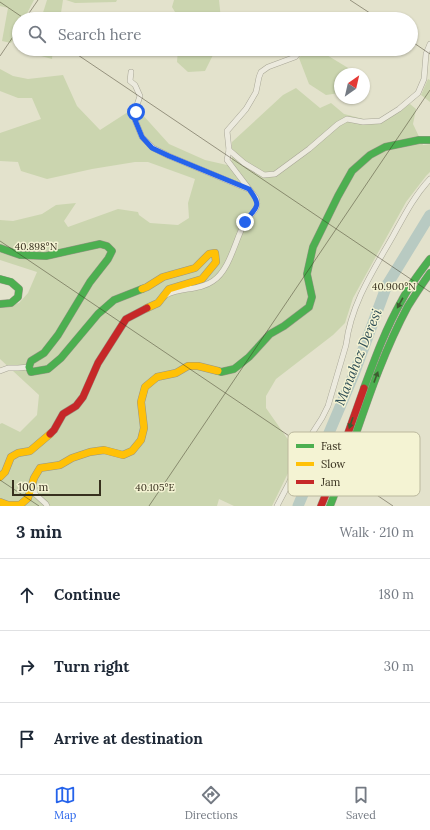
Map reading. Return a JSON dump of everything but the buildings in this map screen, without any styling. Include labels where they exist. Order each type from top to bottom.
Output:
[{"type":"street","points":[[229,150],[244,163],[264,175],[276,174],[309,149],[338,124],[347,119],[363,122],[380,121],[399,109],[418,93],[424,79],[426,54],[430,44]]},
{"type":"street","points":[[163,297],[172,292],[206,285],[222,274],[227,266],[245,222],[256,208],[257,203],[256,198],[227,160],[229,150],[227,132],[246,109],[256,92],[261,72],[268,67],[296,56]]},
{"type":"street","points":[[130,72],[130,81],[135,85],[140,96],[135,120],[142,137],[152,148],[249,189]]},
{"type":"street","points":[[0,502],[8,505],[20,505],[28,498],[32,482],[40,468],[60,465],[72,458],[90,452],[104,450],[124,455],[132,451],[142,440],[144,428],[141,402],[145,387],[157,377],[176,373],[188,366],[198,366],[221,372],[234,369],[249,357],[270,334],[284,326],[309,307],[312,297],[306,274],[313,247],[352,171],[370,154],[385,147],[419,140],[430,140]]},
{"type":"street","points":[[313,432],[328,406],[356,305],[366,284],[412,202],[430,179]]},
{"type":"street","points":[[0,248],[20,255],[40,256],[100,244],[107,246],[112,251],[108,259],[90,282],[58,335],[44,353],[31,361],[29,366],[31,372],[48,369],[61,358],[98,314],[114,300],[147,287],[163,277],[195,268],[209,254],[215,253],[216,262],[202,279],[169,289],[158,303],[126,319],[98,363],[83,397],[76,406],[63,414],[54,430],[30,451],[18,453],[11,457],[5,472],[0,477]]},
{"type":"street","points":[[348,432],[370,369],[398,307],[403,297],[430,259]]},
{"type":"street","points":[[357,432],[391,340],[411,301],[430,273]]},
{"type":"street","points":[[0,279],[11,282],[19,289],[18,297],[11,304],[0,304]]},
{"type":"street","points":[[0,371],[8,368],[29,366]]},
{"type":"street","points":[[32,482],[35,494],[47,506]]},
{"type":"street","points":[[277,506],[288,485]]},
{"type":"street","points":[[321,506],[325,496]]},
{"type":"street","points":[[330,506],[334,496]]},
{"type":"green space","points":[[0,0],[34,0],[28,12],[12,12],[11,43],[2,41],[8,8],[0,6]]},
{"type":"green space","points":[[47,0],[63,0],[61,12],[43,12]]},
{"type":"green space","points":[[66,0],[117,0],[116,2],[75,3]]},
{"type":"green space","points":[[174,0],[219,0],[220,12],[175,12],[172,7]]},
{"type":"green space","points":[[41,56],[52,56],[52,59]]},
{"type":"green space","points":[[177,56],[212,56],[205,71],[188,72],[177,62]]},
{"type":"green space","points":[[301,56],[328,56],[348,68],[334,68],[334,94],[326,95],[309,84],[299,58]]},
{"type":"green space","points":[[0,69],[13,76],[28,79],[63,75],[77,106],[100,130],[131,110],[141,113],[169,144],[205,160],[227,165],[232,160],[232,142],[283,95],[296,88],[320,108],[331,103],[344,114],[379,123],[410,104],[416,109],[413,124],[423,145],[430,144],[430,172],[406,202],[353,298],[345,323],[333,335],[276,379],[266,396],[266,408],[288,440],[288,473],[272,506],[234,506],[219,499],[217,506],[0,506],[0,424],[2,423],[20,432],[37,415],[39,395],[0,359],[0,307],[19,303],[28,293],[37,272],[0,260],[0,220],[13,221],[42,214],[56,205],[76,203],[64,221],[68,227],[118,209],[138,212],[139,215],[150,223],[178,225],[189,218],[188,203],[195,179],[148,162],[135,162],[92,169],[47,179],[21,171],[18,162],[0,161],[0,133],[41,119],[32,98],[18,98],[0,91]]},
{"type":"green space","points":[[428,79],[430,80],[430,102],[421,95]]},
{"type":"waterway","name":"Manahoz Deresi","points":[[329,432],[354,374],[387,285],[430,215]]},
{"type":"waterway","name":"Manahoz Deresi","points":[[298,506],[302,496]]},
{"type":"traffic: fast","points":[[218,371],[221,372],[234,369],[249,357],[270,334],[284,326],[309,307],[312,297],[307,274],[313,247],[352,171],[370,155],[385,147],[419,140],[430,140]]},
{"type":"traffic: fast","points":[[0,248],[20,255],[46,256],[100,244],[107,246],[112,251],[108,259],[90,282],[58,335],[44,353],[31,361],[29,367],[31,372],[48,369],[61,358],[98,314],[114,300],[142,289]]},
{"type":"traffic: fast","points":[[364,388],[381,343],[396,311],[405,294],[430,259]]},
{"type":"traffic: fast","points":[[356,432],[375,380],[396,330],[408,306],[430,273]]},
{"type":"traffic: fast","points":[[0,279],[11,282],[19,289],[18,297],[11,303],[0,304]]},
{"type":"traffic: fast","points":[[330,506],[334,496]]},
{"type":"traffic: slow","points":[[142,289],[163,277],[195,268],[209,254],[215,253],[216,262],[202,279],[169,289],[158,303],[147,308]]},
{"type":"traffic: slow","points":[[0,502],[8,505],[20,505],[28,498],[34,478],[40,468],[60,465],[72,458],[90,452],[104,450],[123,455],[132,451],[141,440],[144,428],[141,402],[145,387],[157,377],[176,373],[188,366],[198,366],[218,371]]},
{"type":"traffic: slow","points":[[0,477],[5,472],[11,457],[18,453],[30,451],[50,434]]},
{"type":"traffic: jam","points":[[50,434],[63,414],[76,406],[83,397],[98,363],[126,319],[147,308]]},
{"type":"traffic: jam","points":[[348,432],[364,388]]},
{"type":"traffic: jam","points":[[321,506],[325,496]]},
{"type":"route","points":[[136,112],[135,120],[138,130],[152,148],[249,189],[256,198],[257,203],[256,208],[245,222]]}]
